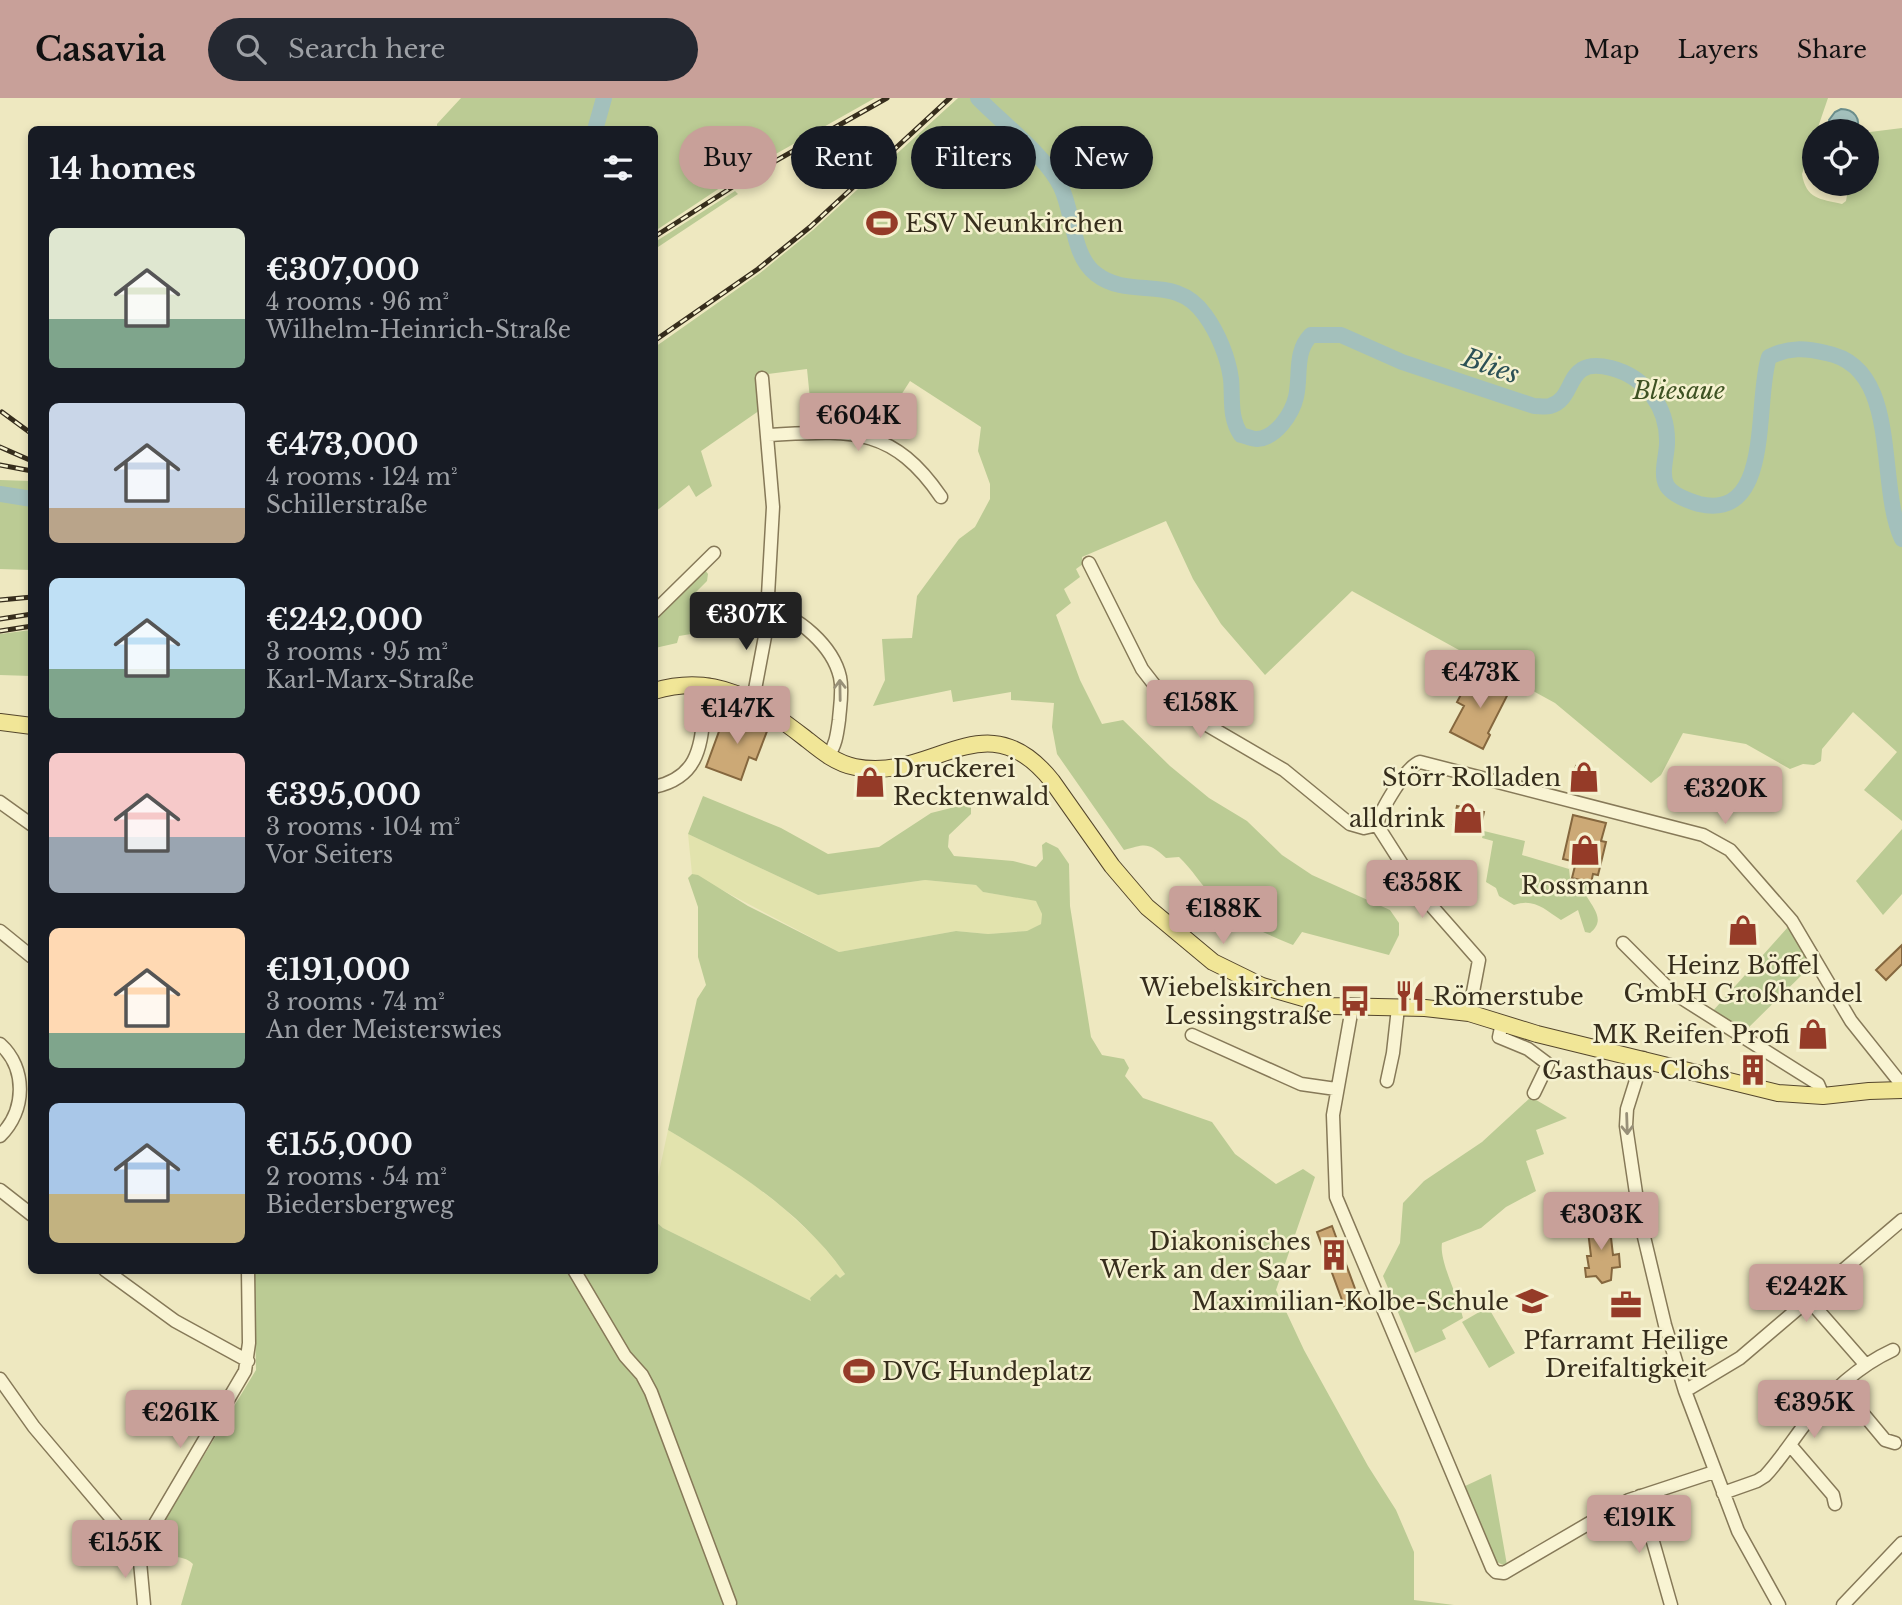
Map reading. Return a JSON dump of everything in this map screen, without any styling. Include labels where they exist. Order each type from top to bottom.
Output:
[{"type":"main road","points":[[658,690],[685,684],[709,685],[753,701],[828,756],[851,767],[874,770],[984,744],[1004,744],[1022,751],[1039,765],[1052,781],[1132,891],[1191,944],[1228,971],[1262,986],[1312,1002],[1352,1008],[1469,1013],[1778,1093],[1823,1096],[1902,1088]]},
{"type":"main road","points":[[0,722],[28,726]]},
{"type":"street","points":[[753,701],[768,611],[773,507],[762,377]]},
{"type":"street","points":[[768,435],[833,433],[877,440],[912,460],[940,497]]},
{"type":"street","points":[[658,607],[714,553]]},
{"type":"street","points":[[1089,563],[1142,669],[1163,696],[1183,711],[1284,770],[1350,824],[1364,828],[1377,825]]},
{"type":"street","points":[[768,611],[788,615],[800,622],[837,667],[842,694],[836,739],[828,756]]},
{"type":"street","points":[[658,785],[680,776],[696,755],[702,737],[709,685]]},
{"type":"street","points":[[1469,1013],[1479,960],[1421,894],[1377,825],[1379,815],[1411,767],[1420,762],[1703,835],[1721,843],[1792,921],[1849,1018],[1902,1088]]},
{"type":"street","points":[[0,802],[28,822]]},
{"type":"street","points":[[0,931],[28,954]]},
{"type":"street","points":[[1623,943],[1672,992],[1818,1084],[1823,1096]]},
{"type":"street","points":[[1352,1008],[1336,1089],[1332,1140],[1339,1207],[1492,1568],[1501,1574],[1640,1496],[1714,1472]]},
{"type":"street","points":[[1387,1081],[1398,1008]]},
{"type":"street","points":[[1502,1023],[1499,1037],[1528,1049],[1548,1063],[1534,1093]]},
{"type":"street","points":[[1192,1035],[1301,1084],[1336,1089]]},
{"type":"street","points":[[0,1044],[14,1059],[26,1091],[14,1119],[2,1131]]},
{"type":"street","points":[[1643,1058],[1627,1109],[1626,1126],[1645,1245],[1685,1391],[1714,1472],[1744,1545],[1779,1605]]},
{"type":"street","points":[[0,1190],[28,1212]]},
{"type":"street","points":[[1685,1391],[1740,1358],[1902,1220]]},
{"type":"street","points":[[111,1274],[175,1321],[248,1361]]},
{"type":"street","points":[[139,1551],[240,1381],[248,1361],[248,1274]]},
{"type":"street","points":[[576,1274],[625,1356],[642,1375],[651,1392],[730,1603]]},
{"type":"street","points":[[1809,1300],[1865,1364]]},
{"type":"street","points":[[1723,1493],[1765,1476],[1810,1418],[1840,1385],[1865,1364],[1894,1350]]},
{"type":"street","points":[[0,1379],[52,1449],[139,1551],[144,1605]]},
{"type":"street","points":[[1840,1385],[1885,1440],[1895,1443]]},
{"type":"street","points":[[1790,1445],[1833,1495],[1835,1504]]},
{"type":"street","points":[[1640,1496],[1671,1605]]},
{"type":"street","points":[[1843,1605],[1902,1543]]},
{"type":"green space","points":[[461,98],[875,98],[825,126],[791,126],[791,145],[777,153],[777,126],[679,126],[679,189],[718,189],[658,229],[658,126],[437,126]]},
{"type":"green space","name":"Bliesaue","points":[[958,98],[1828,98],[1821,119],[1802,119],[1802,196],[1815,196],[1842,204],[1847,196],[1879,196],[1879,131],[1902,128],[1902,821],[1864,790],[1897,752],[1853,712],[1822,749],[1821,761],[1814,765],[1803,764],[1790,769],[1746,744],[1683,733],[1661,775],[1651,783],[1555,703],[1352,591],[1265,675],[1221,624],[1193,579],[1166,521],[1082,557],[1083,564],[1076,569],[1080,577],[1064,589],[1071,603],[1056,615],[1080,680],[1102,724],[1123,720],[1170,766],[1209,798],[1247,821],[1282,855],[1312,875],[1390,910],[1399,923],[1399,935],[1389,955],[1302,932],[1293,945],[1261,931],[1223,906],[1179,857],[1166,858],[1147,846],[1124,850],[1057,754],[1052,727],[1054,703],[1011,700],[1011,692],[953,702],[951,690],[873,706],[885,680],[882,639],[912,638],[917,596],[959,539],[975,527],[990,499],[990,484],[978,451],[981,427],[910,381],[896,403],[810,399],[807,369],[760,375],[763,408],[701,451],[712,486],[696,497],[689,485],[658,510],[658,345],[760,273],[858,189],[897,189],[897,154],[911,141],[911,189],[1036,189],[1036,126],[927,126]]},
{"type":"green space","points":[[735,191],[738,194],[658,247],[658,240]]},
{"type":"green space","points":[[0,480],[28,481],[28,570],[0,569]]},
{"type":"green space","points":[[705,570],[708,574],[707,581],[694,594],[702,609],[703,632],[679,636],[677,643],[658,647],[658,618]]},
{"type":"green space","points":[[28,630],[28,676],[0,675],[0,634]]},
{"type":"green space","points":[[703,796],[781,828],[828,854],[879,847],[931,813],[967,804],[971,805],[971,814],[949,835],[948,847],[954,856],[1013,861],[1036,867],[1043,859],[1042,845],[1046,842],[1058,848],[1069,864],[1070,906],[1091,1037],[1102,1055],[1124,1059],[1129,1068],[1125,1076],[1143,1098],[1212,1122],[1235,1154],[1276,1184],[1303,1169],[1315,1177],[1276,1290],[1304,1350],[1368,1466],[1396,1510],[1414,1552],[1414,1600],[1454,1605],[181,1605],[193,1564],[179,1557],[152,1559],[158,1531],[256,1370],[254,1274],[658,1274],[658,1224],[811,1301],[810,1298],[836,1274],[840,1278],[845,1274],[808,1230],[764,1193],[668,1130],[697,999],[706,985],[698,957],[698,907],[688,878],[692,874],[698,875],[748,906],[839,952],[956,931],[988,934],[1027,931],[1041,924],[1042,914],[1036,901],[983,892],[976,885],[925,880],[818,895],[688,834]]},
{"type":"green space","points":[[1902,829],[1902,894],[1883,915],[1856,881]]},
{"type":"green space","points":[[1484,831],[1525,841],[1522,855],[1569,869],[1570,878],[1590,883],[1587,897],[1597,915],[1595,929],[1590,933],[1585,932],[1578,910],[1561,920],[1539,906],[1527,903],[1514,905],[1499,896],[1496,888],[1486,882],[1493,841],[1482,838]]},
{"type":"green space","points":[[688,834],[818,895],[925,880],[976,885],[983,892],[1037,901],[1042,914],[1041,924],[1028,931],[988,934],[956,931],[839,952],[692,874]]},
{"type":"green space","points":[[1788,927],[1812,965],[1744,1032],[1711,1013]]},
{"type":"green space","points":[[1531,1097],[1567,1118],[1536,1130],[1544,1154],[1526,1161],[1536,1191],[1506,1207],[1481,1228],[1442,1243],[1443,1259],[1463,1318],[1442,1330],[1446,1339],[1415,1353],[1383,1276],[1400,1243],[1403,1203],[1424,1181],[1482,1142]]},
{"type":"green space","points":[[668,1130],[735,1170],[781,1206],[818,1240],[845,1273],[840,1279],[836,1275],[815,1303],[663,1228],[658,1224],[658,1177]]},
{"type":"green space","points":[[1488,1307],[1515,1353],[1489,1368],[1462,1322]]},
{"type":"green space","points":[[1491,1474],[1507,1565],[1495,1561],[1463,1487]]},
{"type":"water","points":[[1841,109],[1850,111],[1857,119],[1830,119]]},
{"type":"building","points":[[1482,673],[1511,688],[1488,733],[1490,735],[1483,749],[1450,732],[1464,706],[1457,702],[1466,685],[1473,689]]},
{"type":"building","points":[[725,715],[749,723],[750,719],[769,726],[756,760],[749,757],[741,780],[706,767]]},
{"type":"building","name":"Störr Rolladen","points":[[1576,766],[1597,771],[1592,788],[1572,783]]},
{"type":"building","name":"alldrink","points":[[1457,806],[1484,812],[1480,830],[1453,824]]},
{"type":"building","name":"Rossmann","points":[[1573,815],[1606,823],[1601,841],[1606,842],[1598,875],[1593,874],[1591,883],[1572,878],[1576,862],[1563,859]]},
{"type":"building","points":[[1902,945],[1902,964],[1886,980],[1876,970]]},
{"type":"building","points":[[1609,1220],[1613,1255],[1619,1254],[1620,1267],[1612,1268],[1611,1280],[1602,1283],[1596,1276],[1586,1277],[1585,1268],[1589,1268],[1587,1256],[1591,1256],[1587,1223]]},
{"type":"building","name":"Diakonisches Werk an der Saar","points":[[1332,1226],[1361,1305],[1346,1311],[1317,1232]]},
{"type":"building","name":"Pfarramt Heilige Dreifaltigkeit","points":[[1630,1294],[1635,1313],[1621,1317],[1616,1298]]},
{"type":"waterway","name":"Blies","points":[[596,126],[604,98]]},
{"type":"waterway","name":"Blies","points":[[978,98],[1035,152],[1055,176],[1065,198],[1082,257],[1096,274],[1124,286],[1167,290],[1180,294],[1193,302],[1205,315],[1218,337],[1227,362],[1233,415],[1241,435],[1255,439],[1264,438],[1277,430],[1287,417],[1296,397],[1302,349],[1311,335],[1341,335],[1402,362],[1534,406],[1550,406],[1559,402],[1573,379],[1585,368],[1611,368],[1623,372],[1644,386],[1659,406],[1666,430],[1664,471],[1667,486],[1677,495],[1695,503],[1723,504],[1739,495],[1750,477],[1756,454],[1769,357],[1790,350],[1811,350],[1850,363],[1866,380],[1877,403],[1894,516],[1902,539]]},
{"type":"waterway","name":"Blies","points":[[0,494],[28,498]]},
{"type":"railway","points":[[658,234],[756,172],[887,98]]},
{"type":"railway","points":[[658,338],[758,269],[810,227],[950,98]]},
{"type":"railway","points":[[2,412],[28,431]]},
{"type":"railway","points":[[0,447],[28,459]]},
{"type":"railway","points":[[0,465],[28,470]]},
{"type":"railway","points":[[0,600],[28,597]]},
{"type":"railway","points":[[0,619],[28,615]]},
{"type":"railway","points":[[0,631],[28,627]]},
{"type":"place","name":"ESV Neunkirchen","points":[[882,223]]},
{"type":"place","name":"Störr Rolladen","points":[[1584,777]]},
{"type":"place","name":"Druckerei Recktenwald","points":[[870,782]]},
{"type":"place","name":"alldrink","points":[[1468,818]]},
{"type":"place","name":"Rossmann","points":[[1585,850]]},
{"type":"place","name":"Heinz Böffel GmbH Großhandel","points":[[1743,930]]},
{"type":"place","name":"Römerstube","points":[[1410,996]]},
{"type":"place","name":"Wiebelskirchen Lessingstraße","points":[[1355,1001]]},
{"type":"place","name":"MK Reifen Profi","points":[[1813,1034]]},
{"type":"place","name":"Gasthaus Clohs","points":[[1753,1070]]},
{"type":"place","name":"Diakonisches Werk an der Saar","points":[[1334,1255]]},
{"type":"place","name":"Maximilian-Kolbe-Schule","points":[[1532,1301]]},
{"type":"place","name":"Pfarramt Heilige Dreifaltigkeit","points":[[1626,1305]]},
{"type":"place","name":"DVG Hundeplatz","points":[[859,1371]]}]
